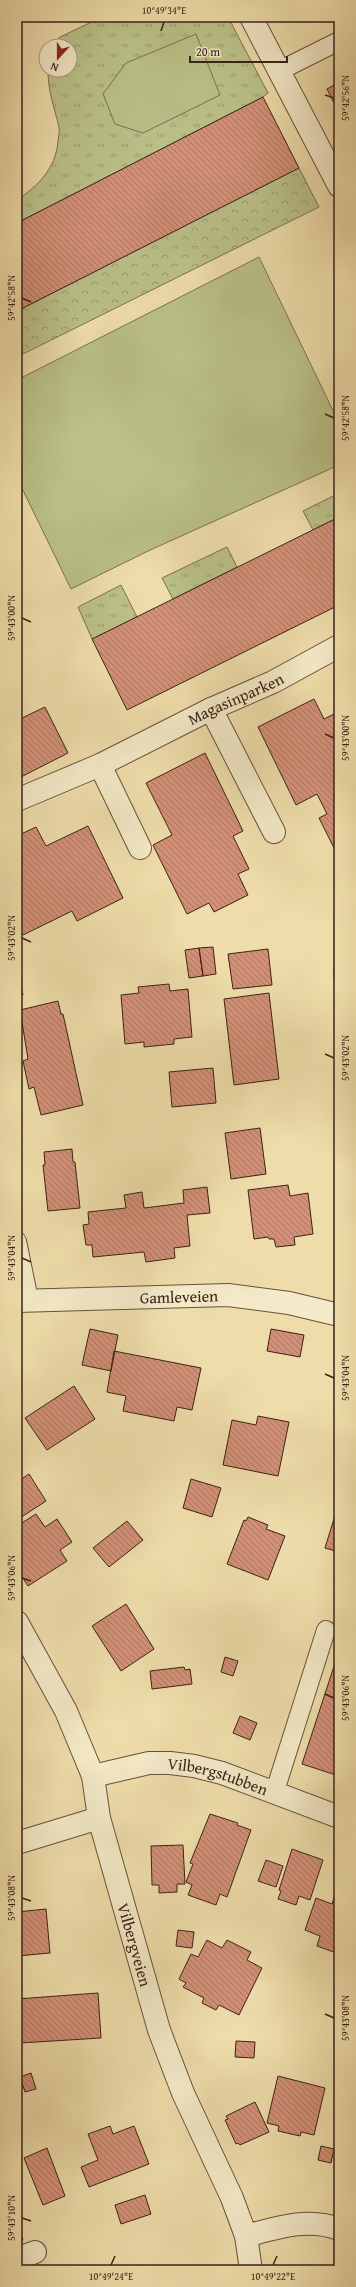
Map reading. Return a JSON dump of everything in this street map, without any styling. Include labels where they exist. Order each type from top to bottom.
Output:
[{"type":"street","points":[[251,17],[339,186]]},
{"type":"street","name":"Magasinparken","points":[[17,800],[100,765],[211,709],[273,682],[339,646]]},
{"type":"street","points":[[211,709],[274,832]]},
{"type":"street","points":[[100,765],[140,848]]},
{"type":"street","name":"Gamleveien","points":[[23,1301],[228,1295],[289,1303],[339,1315]]},
{"type":"street","name":"Vilbergveien","points":[[17,1622],[66,1711],[93,1776],[99,1818],[160,2030],[183,2093],[232,2198],[246,2236],[251,2270]]},
{"type":"street","name":"Vilbergstubben","points":[[93,1776],[132,1766],[170,1763],[222,1774],[339,1817]]},
{"type":"street","points":[[17,1843],[99,1818]]},
{"type":"street","points":[[246,2236],[293,2224],[314,2223],[339,2228]]},
{"type":"lane","points":[[279,71],[339,41]]},
{"type":"lane","points":[[17,1241],[23,1301]]},
{"type":"lane","points":[[274,1794],[326,1630]]},
{"type":"green space","points":[[102,17],[228,17],[268,93],[263,97],[17,223],[17,200],[45,176],[50,168],[56,152],[59,129],[48,78],[78,78],[78,38],[59,38]]},
{"type":"green space","points":[[196,34],[220,95],[143,133],[115,124],[103,94],[126,63]]},
{"type":"green space","points":[[299,168],[319,207],[17,357],[17,311]]},
{"type":"green space","points":[[259,257],[339,423],[339,465],[148,551],[71,589],[17,478],[17,380]]},
{"type":"green space","points":[[339,493],[339,517],[313,530],[303,511]]},
{"type":"green space","points":[[227,547],[237,567],[173,599],[162,578]]},
{"type":"green space","points":[[121,585],[137,617],[92,639],[78,607]]},
{"type":"building","points":[[339,82],[339,113],[327,89]]},
{"type":"building","points":[[263,97],[299,168],[17,311],[17,223]]},
{"type":"building","points":[[339,517],[339,605],[127,710],[92,639]]},
{"type":"building","points":[[314,699],[324,719],[336,713],[339,718],[339,858],[319,818],[327,814],[317,794],[296,805],[258,727]]},
{"type":"building","points":[[45,707],[68,753],[17,779],[17,717],[18,720]]},
{"type":"building","points":[[205,753],[243,831],[233,836],[249,869],[238,874],[248,895],[214,912],[209,903],[187,914],[153,845],[172,835],[146,783]]},
{"type":"building","points":[[88,826],[123,898],[77,921],[72,911],[23,935],[17,923],[17,836],[36,827],[46,846]]},
{"type":"building","points":[[335,937],[339,937],[339,978],[334,978]]},
{"type":"building","points":[[213,947],[216,974],[203,976],[199,948]]},
{"type":"building","points":[[199,948],[203,976],[189,978],[185,950]]},
{"type":"building","points":[[268,949],[272,985],[233,989],[228,954]]},
{"type":"building","points":[[17,968],[23,995],[17,996]]},
{"type":"building","points":[[169,984],[170,991],[188,989],[192,1037],[174,1039],[174,1044],[144,1047],[144,1042],[125,1044],[121,995],[139,993],[138,987]]},
{"type":"building","points":[[269,993],[279,1079],[234,1085],[224,999]]},
{"type":"building","points":[[58,1001],[61,1014],[63,1014],[83,1105],[41,1115],[34,1087],[29,1089],[23,1061],[28,1059],[20,1010]]},
{"type":"building","points":[[213,1068],[216,1103],[172,1107],[169,1072]]},
{"type":"building","points":[[260,1128],[266,1174],[231,1179],[225,1133]]},
{"type":"building","points":[[72,1149],[73,1162],[75,1162],[80,1208],[48,1211],[43,1165],[45,1165],[44,1152]]},
{"type":"building","points":[[288,1185],[290,1196],[308,1193],[313,1234],[294,1237],[295,1245],[276,1247],[274,1239],[269,1239],[268,1237],[254,1239],[248,1190]]},
{"type":"building","points":[[207,1187],[210,1213],[187,1215],[190,1246],[174,1248],[175,1258],[146,1262],[144,1252],[93,1257],[92,1245],[86,1245],[83,1225],[89,1224],[88,1212],[126,1208],[124,1195],[142,1192],[144,1208],[184,1203],[183,1190]]},
{"type":"building","points":[[90,1329],[118,1335],[111,1371],[82,1365]]},
{"type":"building","points":[[271,1329],[304,1335],[300,1357],[267,1351]]},
{"type":"building","points":[[114,1351],[201,1368],[192,1410],[177,1407],[174,1421],[123,1411],[126,1396],[107,1392]]},
{"type":"building","points":[[74,1386],[95,1419],[47,1450],[25,1418]]},
{"type":"building","points":[[258,1416],[289,1422],[278,1476],[223,1465],[232,1420],[256,1425]]},
{"type":"building","points":[[29,1474],[46,1501],[20,1518],[17,1513],[17,1482]]},
{"type":"building","points":[[191,1479],[221,1488],[212,1517],[183,1508]]},
{"type":"building","points":[[337,1509],[339,1509],[339,1552],[325,1548]]},
{"type":"building","points":[[36,1514],[45,1527],[57,1519],[72,1542],[60,1550],[67,1561],[28,1586],[17,1569],[17,1526]]},
{"type":"building","points":[[248,1517],[268,1525],[266,1529],[285,1536],[268,1580],[227,1564],[244,1520],[246,1521]]},
{"type":"building","points":[[127,1521],[143,1540],[109,1567],[93,1548]]},
{"type":"building","points":[[126,1604],[154,1649],[121,1671],[92,1626]]},
{"type":"building","points":[[339,1651],[339,1776],[302,1764]]},
{"type":"building","points":[[225,1657],[238,1661],[233,1676],[221,1672]]},
{"type":"building","points":[[184,1667],[185,1670],[190,1669],[192,1684],[152,1689],[150,1671]]},
{"type":"building","points":[[240,1716],[257,1723],[250,1740],[233,1733]]},
{"type":"building","points":[[210,1814],[238,1823],[237,1825],[251,1830],[227,1897],[220,1894],[216,1905],[188,1895],[192,1885],[186,1882],[193,1864],[190,1863]]},
{"type":"building","points":[[183,1845],[185,1884],[177,1884],[177,1892],[159,1893],[159,1885],[152,1885],[151,1846]]},
{"type":"building","points":[[292,1849],[323,1860],[310,1900],[299,1896],[296,1905],[278,1899],[281,1891],[279,1890]]},
{"type":"building","points":[[266,1860],[283,1866],[276,1887],[258,1881]]},
{"type":"building","points":[[339,1882],[339,1954],[317,1946],[320,1936],[305,1930],[316,1898],[332,1904]]},
{"type":"building","points":[[46,1909],[50,1953],[17,1956],[17,1912]]},
{"type":"building","points":[[178,1930],[194,1932],[192,1948],[176,1946]]},
{"type":"building","points":[[207,1940],[222,1948],[227,1940],[251,1952],[247,1960],[262,1968],[239,2015],[219,2005],[216,2010],[202,2003],[204,1998],[183,1987],[186,1983],[179,1979],[191,1954],[198,1957]]},
{"type":"building","points":[[98,1993],[101,2038],[20,2043],[19,2028],[17,2028],[17,1999]]},
{"type":"building","points":[[236,2041],[255,2042],[254,2058],[235,2057]]},
{"type":"building","points":[[31,2073],[36,2089],[25,2092],[20,2077]]},
{"type":"building","points":[[278,2076],[325,2088],[314,2135],[301,2132],[300,2136],[278,2131],[279,2126],[267,2123]]},
{"type":"building","points":[[255,2102],[269,2132],[240,2145],[238,2143],[236,2144],[225,2120],[228,2119],[226,2116]]},
{"type":"building","points":[[110,2126],[113,2134],[134,2126],[149,2164],[89,2187],[81,2167],[98,2160],[88,2134]]},
{"type":"building","points":[[321,2146],[334,2149],[331,2163],[318,2160]]},
{"type":"building","points":[[47,2148],[65,2196],[43,2205],[24,2158]]},
{"type":"building","points":[[145,2195],[151,2214],[121,2224],[115,2205]]},
{"type":"building","points":[[17,2225],[23,2240],[17,2242]]}]
